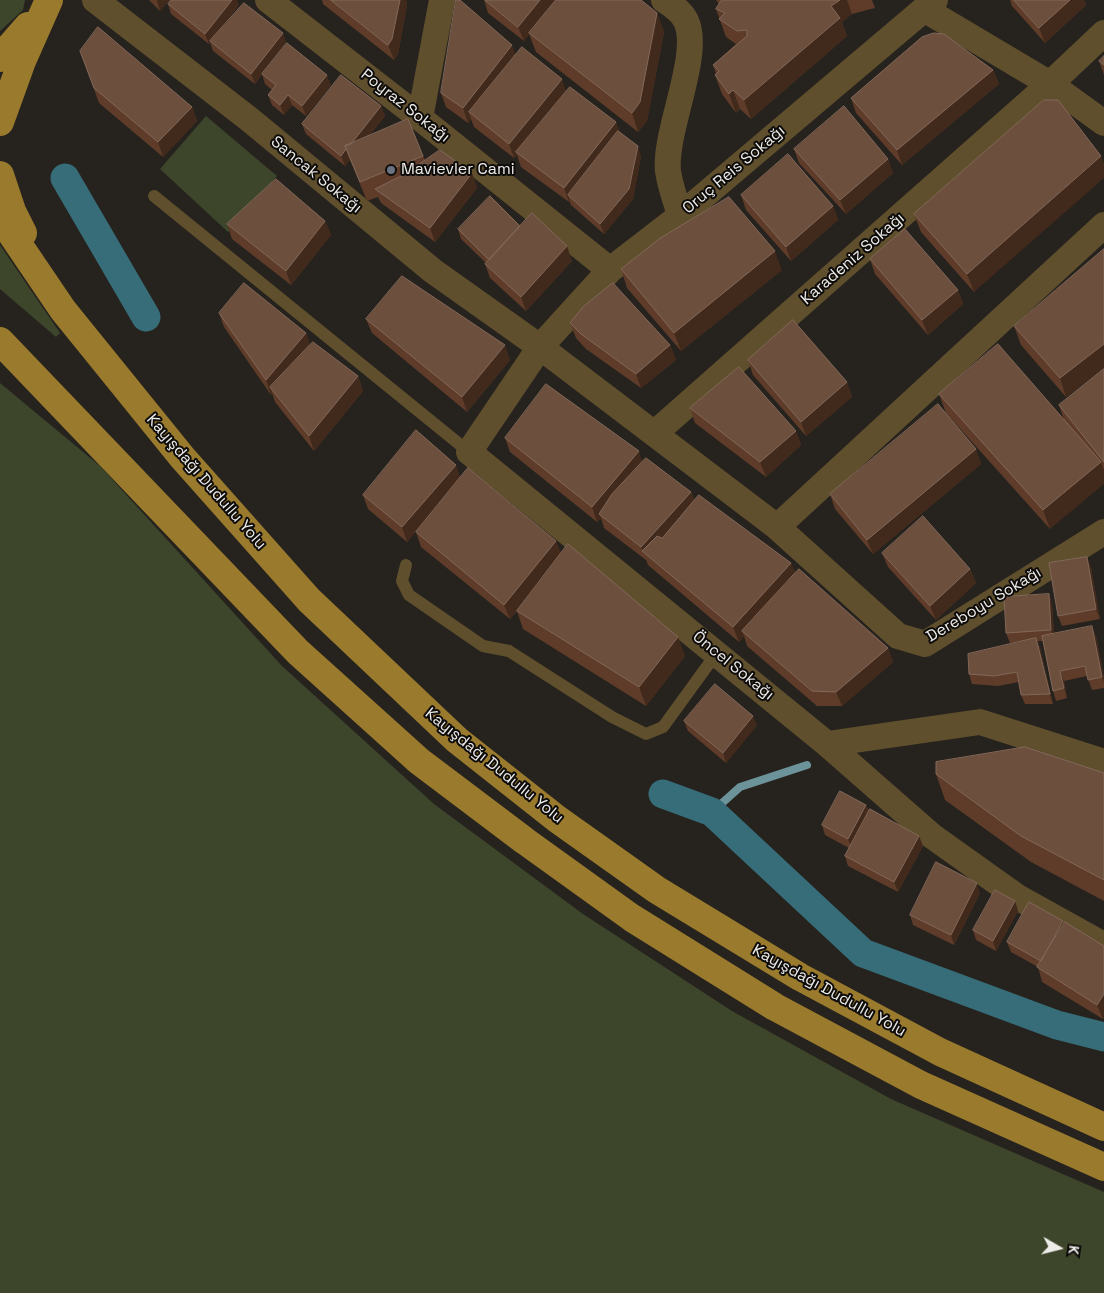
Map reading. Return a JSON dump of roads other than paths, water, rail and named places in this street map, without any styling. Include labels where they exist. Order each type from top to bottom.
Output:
[{"type":"main road","points":[[0,58],[49,0]]},
{"type":"main road","points":[[0,122],[22,61],[49,0]]},
{"type":"main road","points":[[0,175],[12,211],[62,310]]},
{"type":"main road","name":"Kayışdağı Dudullu Yolu","points":[[0,217],[62,310],[182,457],[309,600],[457,740],[557,819],[658,890],[800,977],[940,1052],[1104,1127]]},
{"type":"main road","points":[[0,341],[298,652],[419,761],[525,841],[632,918],[775,1007],[921,1085],[1104,1167]]},
{"type":"street","name":"Sancak Sokağı","points":[[95,0],[249,119],[433,271],[540,347],[655,433]]},
{"type":"street","name":"Poyraz Sokağı","points":[[268,0],[420,118],[610,270]]},
{"type":"street","points":[[420,118],[442,0]]},
{"type":"street","points":[[664,0],[672,5],[686,20],[691,41],[672,138],[668,171],[680,216]]},
{"type":"street","name":"Oruç Reis Sokağı","points":[[540,347],[610,270],[680,216],[927,3]]},
{"type":"street","points":[[927,3],[1050,84],[1104,123]]},
{"type":"street","name":"Karadeniz Sokağı","points":[[655,433],[1050,84],[1104,33]]},
{"type":"street","points":[[777,527],[1104,225]]},
{"type":"street","points":[[470,452],[540,347]]},
{"type":"street","name":"Dereboyu Sokağı","points":[[655,433],[777,527],[898,636],[925,644],[1104,532]]},
{"type":"street","name":"Öncel Sokağı","points":[[470,452],[827,744],[932,836],[1019,898],[1104,945]]},
{"type":"street","points":[[827,744],[980,722],[1104,762]]},
{"type":"lane","points":[[154,196],[470,452]]},
{"type":"lane","points":[[406,565],[402,581],[409,595],[483,646],[509,651],[612,717],[646,734],[663,727],[708,665],[719,655]]},
{"type":"waterway","points":[[65,178],[146,317]]},
{"type":"waterway","points":[[712,812],[740,787],[807,765]]},
{"type":"waterway","points":[[663,794],[712,812],[863,953],[1057,1025],[1104,1037]]},
{"type":"place","name":"Mavievler Cami","points":[[391,170]]}]
